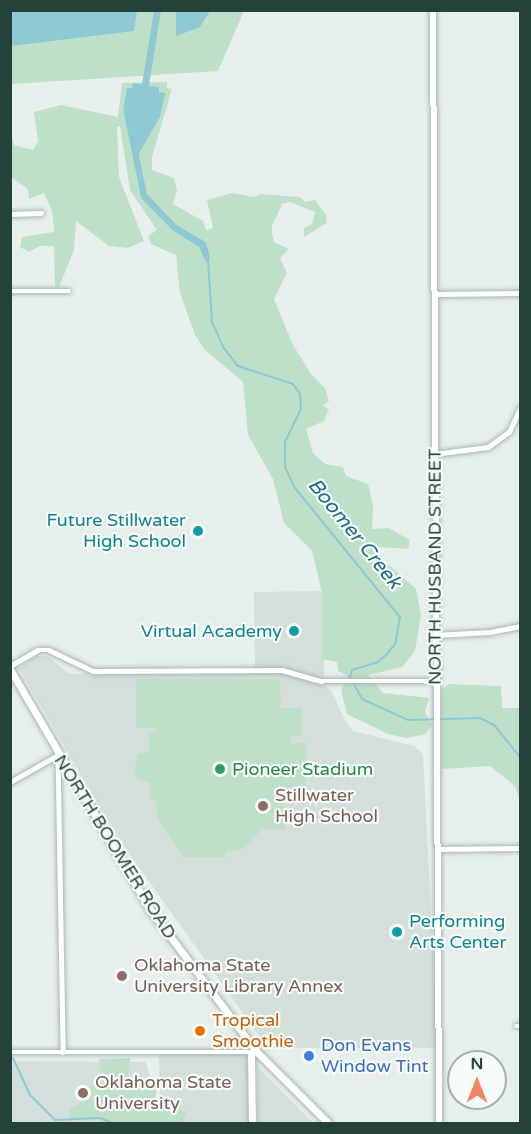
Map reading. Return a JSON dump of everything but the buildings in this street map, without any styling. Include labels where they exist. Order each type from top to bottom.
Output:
[{"type":"main road","name":"NORTH BOOMER ROAD","points":[[10,668],[58,755],[151,911],[254,1052],[329,1124]]},
{"type":"main road","points":[[252,1124],[254,1052]]},
{"type":"street","name":"NORTH HUSBAND STREET","points":[[433,10],[439,1124]]},
{"type":"street","points":[[10,214],[41,213]]},
{"type":"street","points":[[10,291],[69,291]]},
{"type":"street","points":[[434,294],[520,293]]},
{"type":"street","points":[[434,454],[488,447],[509,432],[520,408]]},
{"type":"street","points":[[435,635],[490,633],[520,626]]},
{"type":"street","points":[[10,668],[38,650],[49,650],[93,671],[282,670],[321,681],[436,681]]},
{"type":"street","points":[[10,782],[58,755],[63,1052]]},
{"type":"street","points":[[437,849],[520,848]]},
{"type":"street","points":[[10,1052],[254,1052]]},
{"type":"shaded area","name":"Stillwater High School","points":[[324,591],[324,686],[331,690],[344,719],[353,731],[414,746],[423,754],[438,1048],[268,1048],[118,838],[19,668],[37,656],[47,656],[70,674],[255,674],[254,592]]},
{"type":"shaded area","points":[[159,1053],[251,1053],[251,1123],[170,1123],[160,1102]]},
{"type":"shaded area","name":"Oklahoma State University","points":[[11,1061],[146,1062],[163,1123],[11,1124]]},
{"type":"shaded area","points":[[258,1067],[313,1123],[258,1123]]},
{"type":"green space","points":[[11,11],[244,11],[218,71],[11,84]]},
{"type":"green space","points":[[167,82],[167,88],[172,89],[152,157],[152,170],[174,178],[177,190],[173,204],[203,221],[206,230],[213,228],[207,200],[232,193],[254,197],[260,194],[300,197],[305,202],[315,200],[326,215],[327,223],[304,237],[304,228],[312,224],[315,212],[290,202],[282,204],[272,226],[272,234],[274,242],[289,249],[280,258],[287,273],[274,299],[293,345],[311,374],[325,388],[329,401],[323,406],[329,409],[324,421],[306,429],[313,453],[325,464],[343,467],[346,476],[368,484],[373,505],[372,529],[388,528],[410,540],[408,549],[377,547],[376,554],[416,589],[421,615],[415,651],[402,667],[368,675],[383,693],[429,698],[425,712],[432,725],[426,734],[406,738],[388,734],[347,714],[341,690],[348,676],[338,671],[337,662],[322,659],[322,593],[312,551],[284,523],[273,479],[248,435],[243,382],[205,350],[195,335],[180,293],[176,255],[151,244],[148,236],[157,230],[130,190],[120,126],[117,127],[119,177],[144,241],[128,248],[109,246],[76,221],[74,250],[59,287],[55,286],[54,246],[40,246],[29,252],[20,247],[22,237],[54,232],[52,211],[44,193],[29,199],[28,189],[11,177],[10,126],[14,145],[33,150],[38,141],[34,112],[61,105],[118,117],[122,83]],"holes":[[[133,83],[159,87],[160,117],[139,154],[147,194],[178,226],[206,242],[206,263],[199,247],[172,230],[141,198],[123,109],[127,88],[132,88]]]},
{"type":"green space","name":"Pioneer Stadium","points":[[136,679],[280,679],[281,708],[302,708],[302,736],[291,736],[291,743],[306,743],[306,790],[285,791],[285,829],[262,829],[243,849],[226,852],[225,857],[183,857],[157,816],[156,800],[150,799],[150,782],[138,779],[134,772],[138,754],[149,752],[149,733],[156,732],[155,728],[136,728]]},
{"type":"green space","points":[[448,684],[501,686],[502,708],[520,708],[520,800],[515,786],[490,766],[442,769],[442,690]]},
{"type":"green space","points":[[130,1058],[129,1079],[156,1080],[156,1106],[187,1112],[183,1123],[105,1123],[94,1118],[69,1118],[70,1108],[79,1105],[84,1087],[103,1083],[99,1059]]},
{"type":"water","points":[[176,10],[210,11],[200,27],[176,36]]},
{"type":"water","points":[[10,11],[137,11],[134,31],[11,46]]},
{"type":"water","points":[[133,83],[159,87],[159,92],[165,93],[160,117],[139,154],[147,194],[178,226],[206,242],[210,258],[206,263],[199,247],[172,230],[141,198],[123,109],[127,88],[132,88]]},
{"type":"waterway","name":"Boomer Creek","points":[[145,85],[157,10]]},
{"type":"waterway","name":"Boomer Creek","points":[[208,260],[212,322],[223,347],[238,366],[293,384],[300,394],[301,409],[285,442],[285,467],[295,488],[400,617],[395,644],[386,655],[378,662],[352,670],[350,677],[362,699],[408,720],[480,718],[494,725],[520,757]]},
{"type":"waterway","points":[[13,1058],[30,1095],[55,1120],[100,1118],[115,1124]]},
{"type":"place","name":"Future Stillwater High School","points":[[198,531]]},
{"type":"place","name":"Virtual Academy","points":[[294,631]]},
{"type":"place","name":"Pioneer Stadium","points":[[220,769]]},
{"type":"place","name":"Stillwater High School","points":[[263,806]]},
{"type":"place","name":"Performing Arts Center","points":[[397,932]]},
{"type":"place","name":"Oklahoma State University Library Annex","points":[[122,976]]},
{"type":"place","name":"Tropical Smoothie","points":[[200,1031]]},
{"type":"place","name":"Don Evans Window Tint","points":[[309,1056]]},
{"type":"place","name":"Oklahoma State University","points":[[83,1093]]}]
